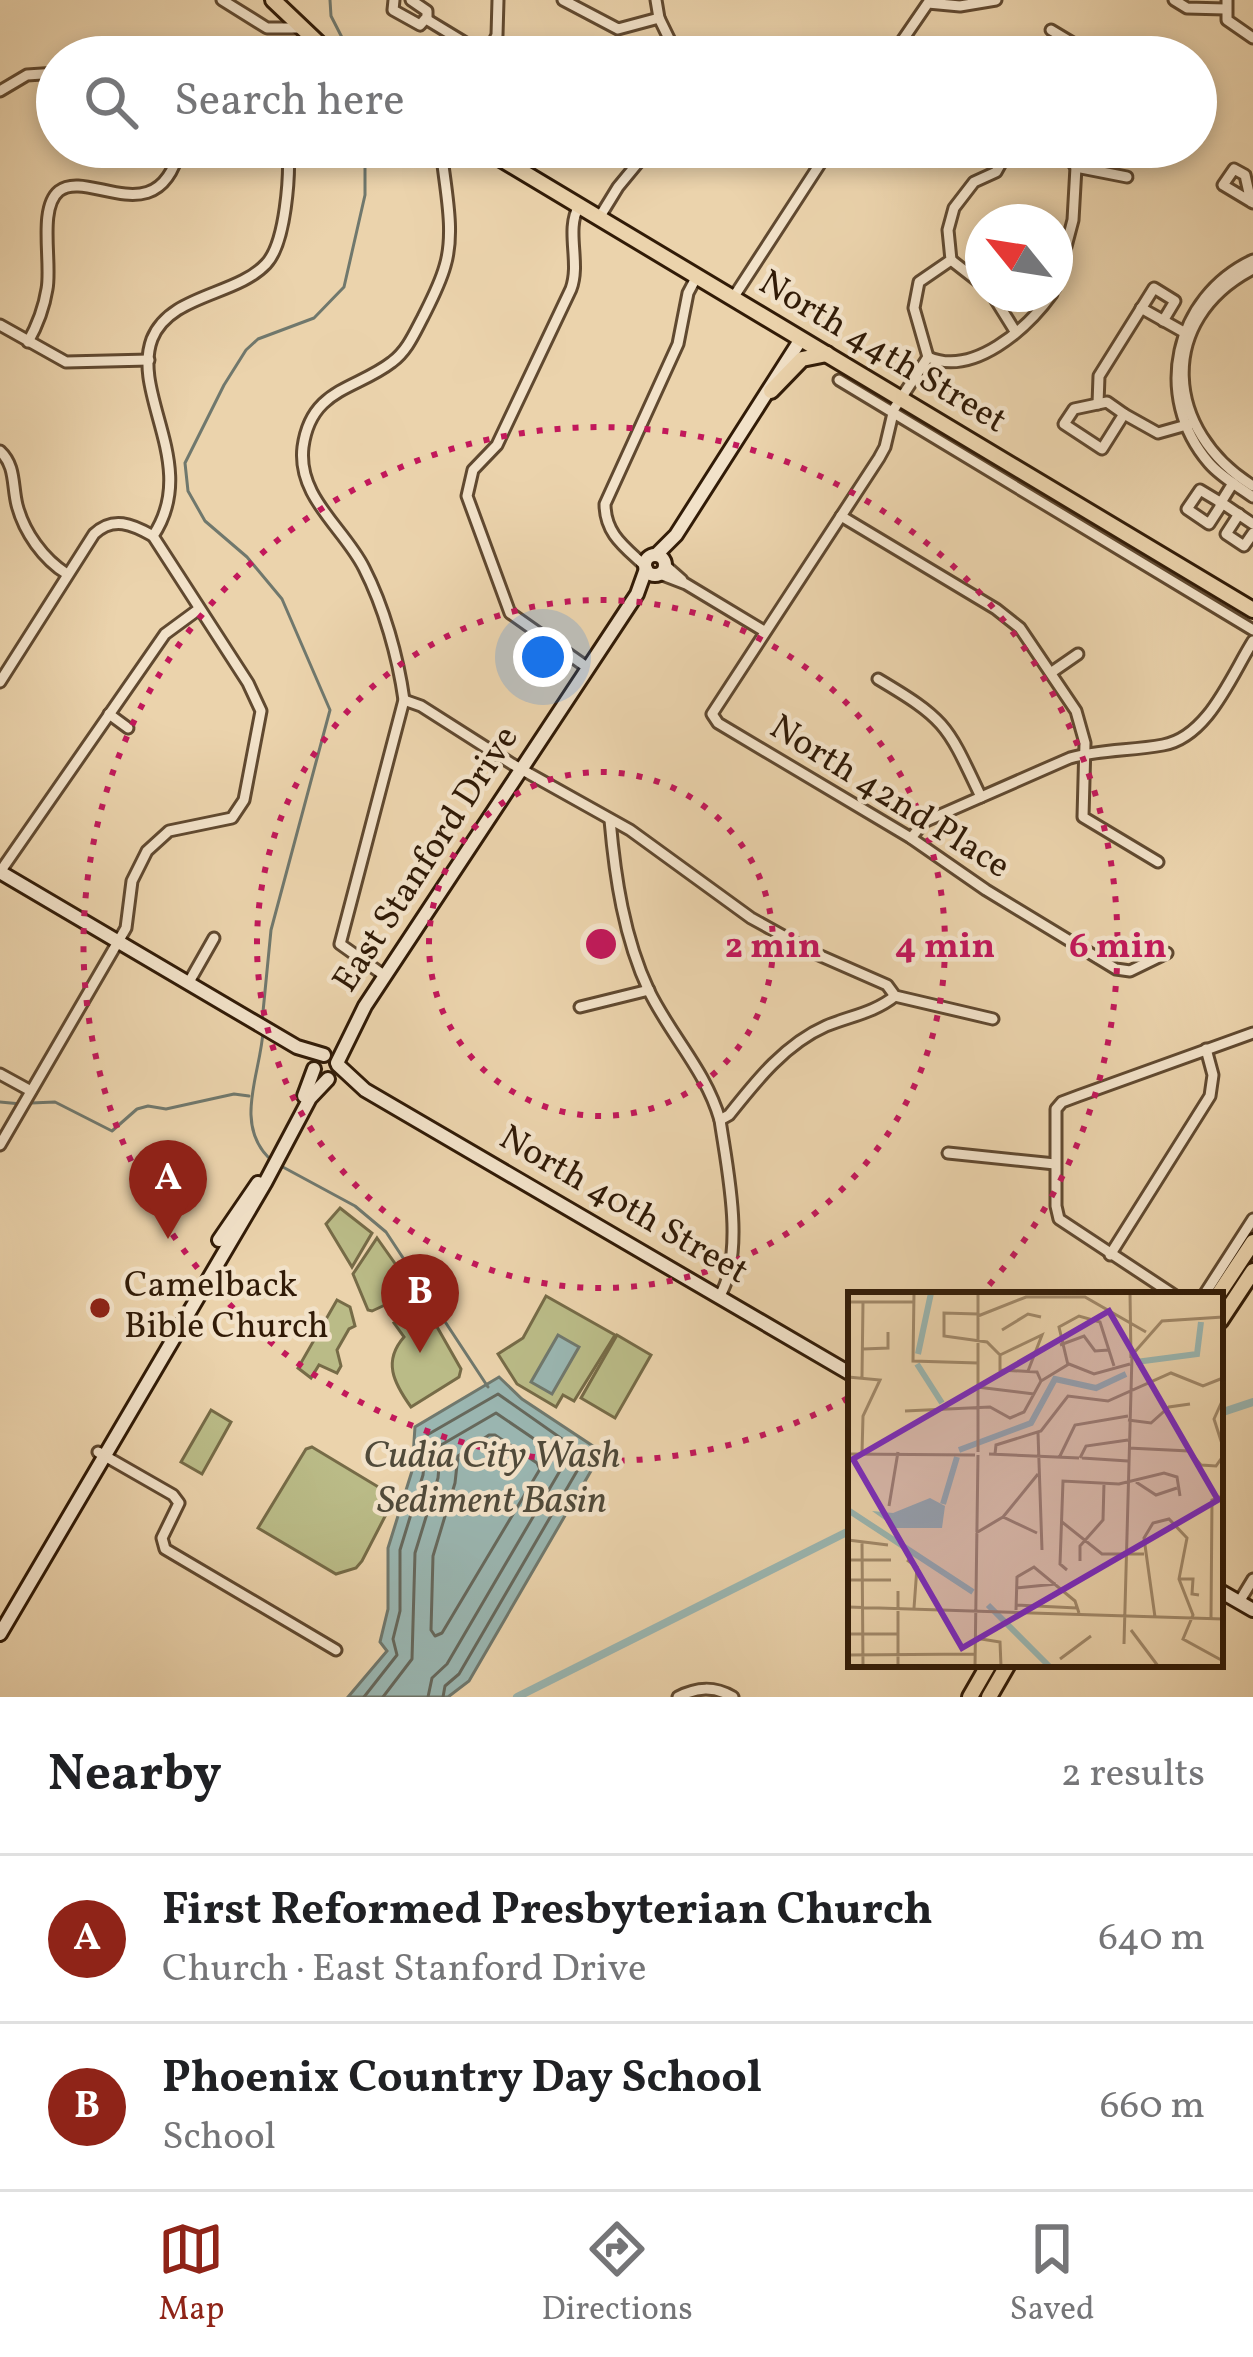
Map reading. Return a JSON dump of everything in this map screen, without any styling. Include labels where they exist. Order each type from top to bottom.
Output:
[{"type":"main road","points":[[273,0],[306,36]]},
{"type":"main road","name":"North 44th Street","points":[[516,168],[1253,610]]},
{"type":"main road","points":[[771,391],[802,359],[827,354]]},
{"type":"main road","points":[[1220,1292],[1253,1241]]},
{"type":"main road","points":[[1223,1316],[1253,1270]]},
{"type":"main road","points":[[982,1693],[1005,1667]]},
{"type":"street","points":[[222,0],[267,28],[298,28]]},
{"type":"street","points":[[394,0],[397,14],[414,24],[426,20],[452,36]]},
{"type":"street","points":[[411,0],[427,11],[426,20]]},
{"type":"street","points":[[497,36],[498,0]]},
{"type":"street","points":[[562,0],[611,27],[627,29],[659,18]]},
{"type":"street","points":[[656,0],[668,36]]},
{"type":"street","points":[[904,36],[926,1],[960,6],[995,0]]},
{"type":"street","points":[[1174,0],[1187,8],[1226,5],[1227,20],[1253,38]]},
{"type":"street","points":[[1052,31],[1061,36]]},
{"type":"street","points":[[0,91],[36,74]]},
{"type":"street","points":[[28,342],[47,292],[46,217],[52,199],[74,185],[116,196],[147,191],[171,168]]},
{"type":"street","points":[[153,536],[169,508],[170,492],[149,360],[153,336],[165,319],[254,273],[271,257],[286,195],[287,168]]},
{"type":"street","points":[[385,976],[340,944],[404,700],[367,573],[311,492],[303,448],[310,425],[326,402],[403,352],[440,281],[449,240],[442,168]]},
{"type":"street","points":[[599,218],[634,168]]},
{"type":"street","points":[[734,298],[818,168]]},
{"type":"street","points":[[965,271],[951,260],[948,230],[954,208],[974,182],[998,168]]},
{"type":"street","points":[[1073,220],[1076,168]]},
{"type":"street","points":[[1081,168],[1127,177]]},
{"type":"street","points":[[579,206],[572,221],[576,269],[571,289],[497,445],[468,480],[469,506],[481,525],[510,613],[588,668]]},
{"type":"street","points":[[951,260],[919,282],[914,295],[917,326],[928,357],[941,363],[984,354],[1033,312]]},
{"type":"street","points":[[1253,265],[1215,286],[1187,334],[1176,375],[1189,425],[1207,461],[1253,497]]},
{"type":"street","points":[[697,276],[688,293],[678,344],[607,496],[607,524],[628,549],[764,631],[885,447],[900,398],[928,357]]},
{"type":"street","points":[[1098,404],[1099,376],[1154,288],[1175,301],[1162,321]]},
{"type":"street","points":[[1141,308],[1187,334]]},
{"type":"street","points":[[1003,312],[1015,331]]},
{"type":"street","points":[[0,325],[66,362],[149,360]]},
{"type":"street","name":"East Stanford Drive","points":[[0,1634],[37,1569],[35,1563],[220,1238],[385,976],[801,339]]},
{"type":"street","name":"North 44th Street","points":[[838,380],[1253,630]]},
{"type":"street","points":[[1124,414],[1102,449],[1064,424],[1074,409],[1106,402],[1158,433],[1189,425]]},
{"type":"street","points":[[1189,425],[1216,458],[1253,486]]},
{"type":"street","points":[[0,452],[12,467],[17,505],[28,532],[67,574]]},
{"type":"street","points":[[1233,483],[1220,504],[1253,524]]},
{"type":"street","points":[[1239,514],[1226,534],[1244,546],[1253,533]]},
{"type":"street","points":[[841,516],[997,609],[1020,628],[1076,711],[1084,754],[1083,817],[1158,862]]},
{"type":"street","points":[[0,682],[102,527],[124,523],[153,536],[248,683],[261,711],[244,800],[232,818],[182,827],[158,838],[137,866],[126,928],[0,1145]]},
{"type":"street","points":[[0,872],[165,634],[199,609]]},
{"type":"street","name":"North 42nd Place","points":[[764,631],[712,714],[718,723],[1123,972],[1167,953]]},
{"type":"street","points":[[911,838],[924,822],[1084,754],[1178,741],[1206,716],[1253,641]]},
{"type":"street","points":[[1052,672],[1078,654]]},
{"type":"street","points":[[878,679],[939,718],[981,797]]},
{"type":"street","points":[[404,700],[641,837],[751,918],[887,985],[895,996],[993,1019]]},
{"type":"street","points":[[109,714],[128,728]]},
{"type":"street","points":[[610,819],[621,908],[649,990],[706,1080],[720,1120],[731,1238],[730,1275],[719,1297]]},
{"type":"street","name":"North 40th Street","points":[[0,872],[848,1372]]},
{"type":"street","points":[[189,982],[214,938]]},
{"type":"street","points":[[580,1006],[649,990]]},
{"type":"street","points":[[720,1120],[773,1063],[803,1039],[876,1010],[895,996]]},
{"type":"street","points":[[1169,1292],[1059,1220],[1054,1118],[1062,1102],[1253,1033]]},
{"type":"street","points":[[1110,1255],[1210,1096],[1213,1075],[1206,1049]]},
{"type":"street","points":[[0,1073],[31,1091]]},
{"type":"street","points":[[948,1153],[1055,1164]]},
{"type":"street","points":[[1206,1292],[1253,1219]]},
{"type":"street","points":[[101,1454],[179,1503],[162,1538],[165,1549],[336,1651]]},
{"type":"street","points":[[1239,1602],[1253,1580]]},
{"type":"street","points":[[1223,1593],[1253,1610]]},
{"type":"street","points":[[678,1697],[710,1689],[733,1697]]},
{"type":"green space","points":[[340,1208],[372,1233],[352,1267],[326,1224]]},
{"type":"green space","points":[[377,1238],[406,1279],[400,1298],[372,1311],[353,1274]]},
{"type":"green space","points":[[546,1296],[615,1335],[574,1401],[563,1395],[556,1407],[517,1384],[498,1354],[523,1338]]},
{"type":"green space","points":[[337,1300],[350,1307],[355,1326],[337,1350],[341,1366],[337,1373],[319,1365],[311,1378],[298,1368]]},
{"type":"green space","points":[[424,1304],[461,1369],[459,1377],[411,1407],[393,1372],[394,1355],[404,1337],[394,1323]]},
{"type":"green space","points":[[617,1335],[651,1355],[615,1418],[581,1398]]},
{"type":"green space","points":[[211,1410],[231,1422],[202,1474],[181,1462]]},
{"type":"green space","points":[[312,1447],[395,1497],[362,1561],[336,1574],[258,1528],[306,1449]]},
{"type":"water","points":[[558,1335],[579,1347],[552,1394],[531,1382]]},
{"type":"water","name":"Cudia City Wash Sediment Basin","points":[[499,1377],[522,1399],[602,1452],[469,1681],[448,1697],[348,1697],[387,1651],[380,1642],[388,1609],[388,1548],[412,1471],[415,1427]]},
{"type":"waterway","points":[[330,0],[331,16],[341,36]]},
{"type":"waterway","points":[[262,1022],[271,930],[330,710],[282,599],[247,557],[205,521],[188,491],[185,463],[246,350],[258,339],[314,318],[344,287],[365,195],[365,168]]},
{"type":"waterway","points":[[263,1031],[251,1113],[258,1143],[268,1157]]},
{"type":"waterway","points":[[31,1103],[55,1102],[112,1131],[137,1109],[148,1106],[166,1109],[234,1094],[249,1096]]},
{"type":"waterway","points":[[0,1102],[21,1104]]},
{"type":"waterway","points":[[281,1166],[355,1206],[386,1232],[488,1387]]},
{"type":"waterway","points":[[1223,1412],[1253,1402]]},
{"type":"waterway","points":[[517,1697],[848,1532]]},
{"type":"place","name":"First Reformed Presbyterian Church","points":[[168,1239]]},
{"type":"place","name":"Camelback Bible Church","points":[[100,1308]]},
{"type":"place","name":"Phoenix Country Day School","points":[[420,1353]]}]
